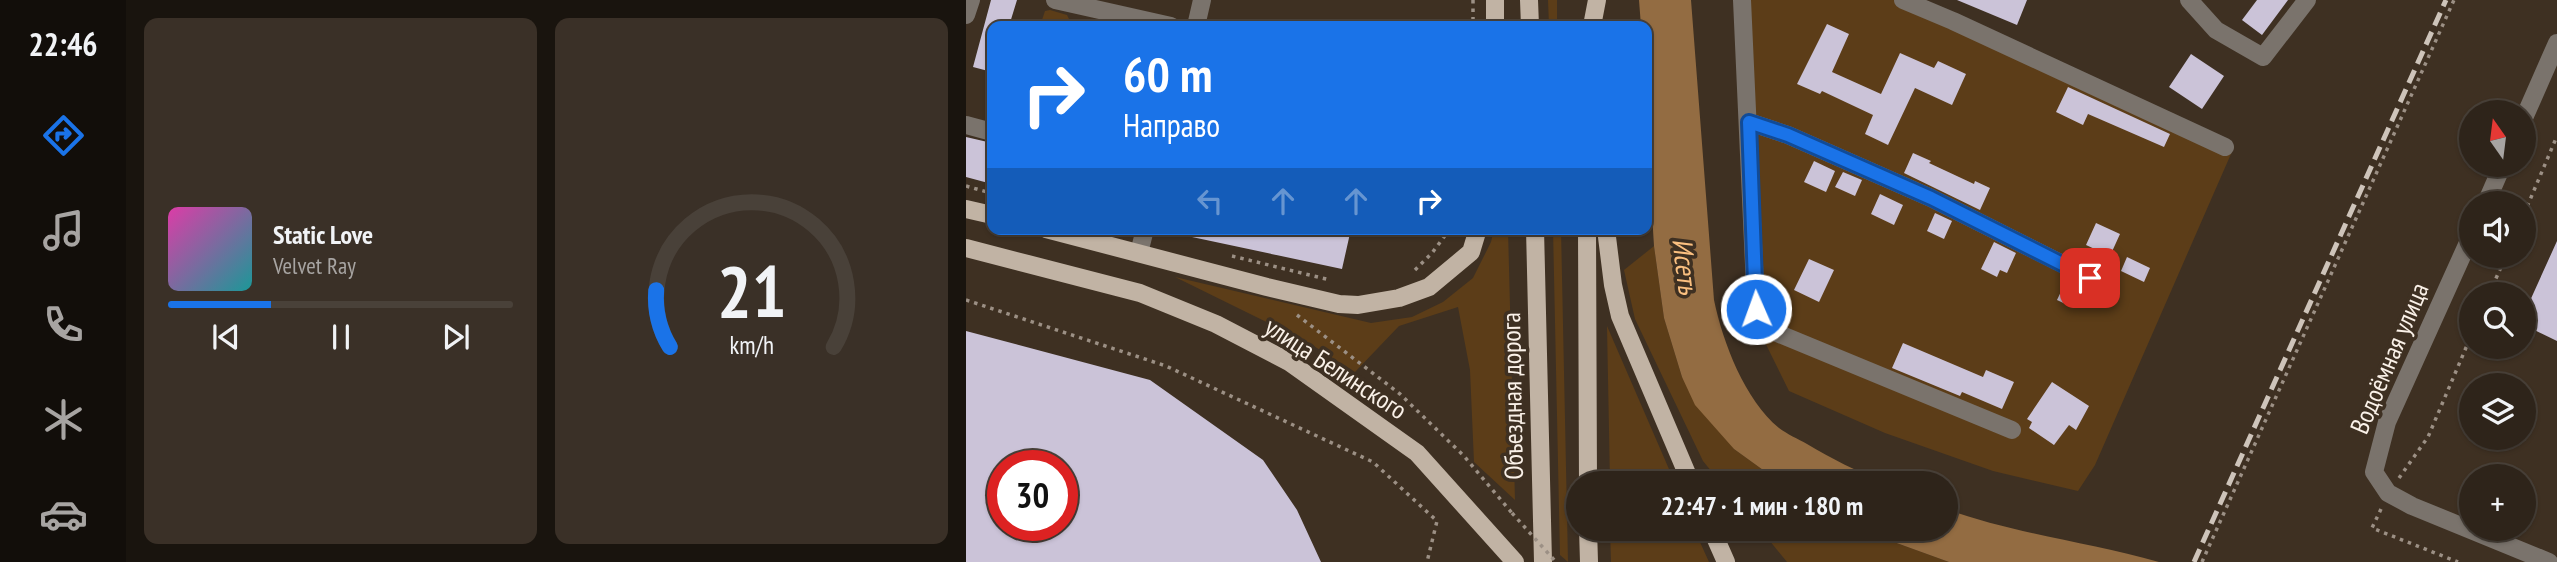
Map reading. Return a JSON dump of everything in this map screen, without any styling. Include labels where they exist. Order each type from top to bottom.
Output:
[{"type":"main road","points":[[1495,0],[1495,21]]},
{"type":"main road","points":[[1529,0],[1530,21]]},
{"type":"main road","points":[[1585,0],[1585,21]]},
{"type":"main road","points":[[1593,21],[1597,0]]},
{"type":"main road","points":[[966,209],[987,214]]},
{"type":"main road","points":[[1069,235],[1327,302],[1358,305],[1399,299],[1429,287],[1471,251],[1476,235]]},
{"type":"main road","name":"Объездная дорога","points":[[1535,235],[1542,562]]},
{"type":"main road","points":[[1587,235],[1588,471]]},
{"type":"main road","points":[[1606,235],[1620,316],[1686,471]]},
{"type":"main road","name":"улица Белинского","points":[[966,248],[1140,293],[1216,324],[1289,362],[1417,453],[1515,562]]},
{"type":"main road","points":[[1588,541],[1589,562]]},
{"type":"main road","points":[[1717,541],[1726,562]]},
{"type":"street","points":[[966,15],[971,0]]},
{"type":"street","points":[[1055,0],[1149,21]]},
{"type":"street","points":[[1197,21],[1202,0]]},
{"type":"street","points":[[1742,0],[1756,309],[1765,328],[2012,430]]},
{"type":"street","points":[[1903,0],[2225,147]]},
{"type":"street","points":[[2189,0],[2216,30],[2263,57],[2307,0]]},
{"type":"street","points":[[2532,100],[2557,43]]},
{"type":"street","points":[[1749,122],[1788,135],[1931,198],[2110,288]]},
{"type":"street","points":[[966,125],[987,131]]},
{"type":"street","points":[[1139,253],[1144,235]]},
{"type":"street","name":"Водоёмная улица","points":[[2388,493],[2374,472],[2387,422],[2459,263]]},
{"type":"street","points":[[2388,493],[2412,506],[2549,562]]},
{"type":"path","points":[[1473,0],[1473,21]]},
{"type":"path","points":[[2202,562],[2454,0]]},
{"type":"path","points":[[2534,191],[2557,136]]},
{"type":"path","points":[[966,186],[987,192]]},
{"type":"path","points":[[1405,274],[1415,270],[1446,235]]},
{"type":"path","points":[[1223,254],[1340,282]]},
{"type":"path","points":[[966,300],[1166,366],[1373,461],[1437,520],[1427,562]]},
{"type":"path","points":[[1295,314],[1400,394],[1464,456],[1556,562]]},
{"type":"path","points":[[2458,562],[2372,528],[2388,493],[2428,437],[2461,359]]},
{"type":"shaded area","points":[[1548,0],[1557,0],[1557,21],[1549,21]]},
{"type":"shaded area","points":[[1742,0],[1915,0],[2234,147],[2095,465],[2078,491],[1993,471],[1885,433],[1789,391],[1747,306]]},
{"type":"shaded area","points":[[1045,11],[1067,15],[1070,21],[1042,21]]},
{"type":"shaded area","points":[[1493,235],[1508,235],[1515,500],[1474,462],[1470,370],[1458,307],[1399,326],[1355,372],[1309,343],[1175,277],[1371,323],[1412,317],[1443,302],[1473,278]]},
{"type":"shaded area","points":[[1553,235],[1561,235],[1568,562],[1560,555]]},
{"type":"shaded area","points":[[1654,246],[1664,318],[1682,377],[1734,449],[1764,471],[1711,471],[1703,461],[1635,319],[1624,270]]},
{"type":"shaded area","points":[[1607,326],[1670,471],[1610,471]]},
{"type":"shaded area","points":[[1610,541],[1699,541],[1709,562],[1611,562]]},
{"type":"shaded area","points":[[1770,541],[1891,541],[1949,562],[1787,562]]},
{"type":"water","name":"Исеть","points":[[1639,0],[1691,0],[1714,300],[1737,370],[1756,402],[1779,428],[1858,471],[1764,471],[1734,449],[1695,405],[1682,377],[1664,318],[1654,246],[1652,21],[1641,21]]},
{"type":"water","points":[[1958,513],[2159,562],[1949,562],[1891,541],[1958,541]]},
{"type":"building","points":[[991,0],[1017,0],[1011,21],[987,21],[987,71],[973,67]]},
{"type":"building","points":[[1957,0],[2027,0],[2017,25]]},
{"type":"building","points":[[2257,0],[2288,0],[2262,35],[2242,20]]},
{"type":"building","points":[[1827,24],[1849,34],[1832,72],[1881,94],[1900,53],[1934,68],[1938,61],[1966,74],[1952,105],[1915,88],[1888,145],[1865,134],[1873,115],[1822,91],[1820,94],[1797,84]]},
{"type":"building","points":[[2191,54],[2224,76],[2202,109],[2169,87]]},
{"type":"building","points":[[2068,87],[2170,134],[2164,147],[2088,114],[2083,125],[2056,112]]},
{"type":"building","points":[[966,137],[987,142],[987,183],[966,177]]},
{"type":"building","points":[[1913,153],[1974,184],[1975,181],[1990,188],[1980,210],[1904,173]]},
{"type":"building","points":[[1814,161],[1835,171],[1826,192],[1804,182]]},
{"type":"building","points":[[1843,172],[1862,180],[1855,196],[1835,187]]},
{"type":"building","points":[[1880,194],[1903,205],[1894,225],[1871,214]]},
{"type":"building","points":[[1935,213],[1952,221],[1944,239],[1927,231]]},
{"type":"building","points":[[2096,223],[2120,234],[2110,256],[2086,245]]},
{"type":"building","points":[[1192,235],[1350,235],[1342,269]]},
{"type":"building","points":[[2557,241],[2557,341],[2536,331],[2536,287]]},
{"type":"building","points":[[1994,242],[2016,253],[2007,273],[2000,270],[1997,277],[1981,269]]},
{"type":"building","points":[[2127,257],[2150,268],[2144,282],[2121,271]]},
{"type":"building","points":[[1809,259],[1834,270],[1819,302],[1794,290]]},
{"type":"building","points":[[2066,281],[2082,289],[2074,308],[2057,300]]},
{"type":"building","points":[[966,331],[1150,380],[1263,460],[1297,510],[1321,562],[966,562]]},
{"type":"building","points":[[1903,343],[1983,377],[1986,370],[2014,382],[2002,409],[1962,392],[1960,396],[1892,368]]},
{"type":"building","points":[[2052,382],[2089,406],[2076,430],[2069,425],[2054,445],[2029,428],[2032,422],[2027,419]]},
{"type":"railway","points":[[2194,562],[2446,0]]},
{"type":"route","points":[[1756,309],[1749,122],[1788,135],[1931,198],[2090,278]]}]
